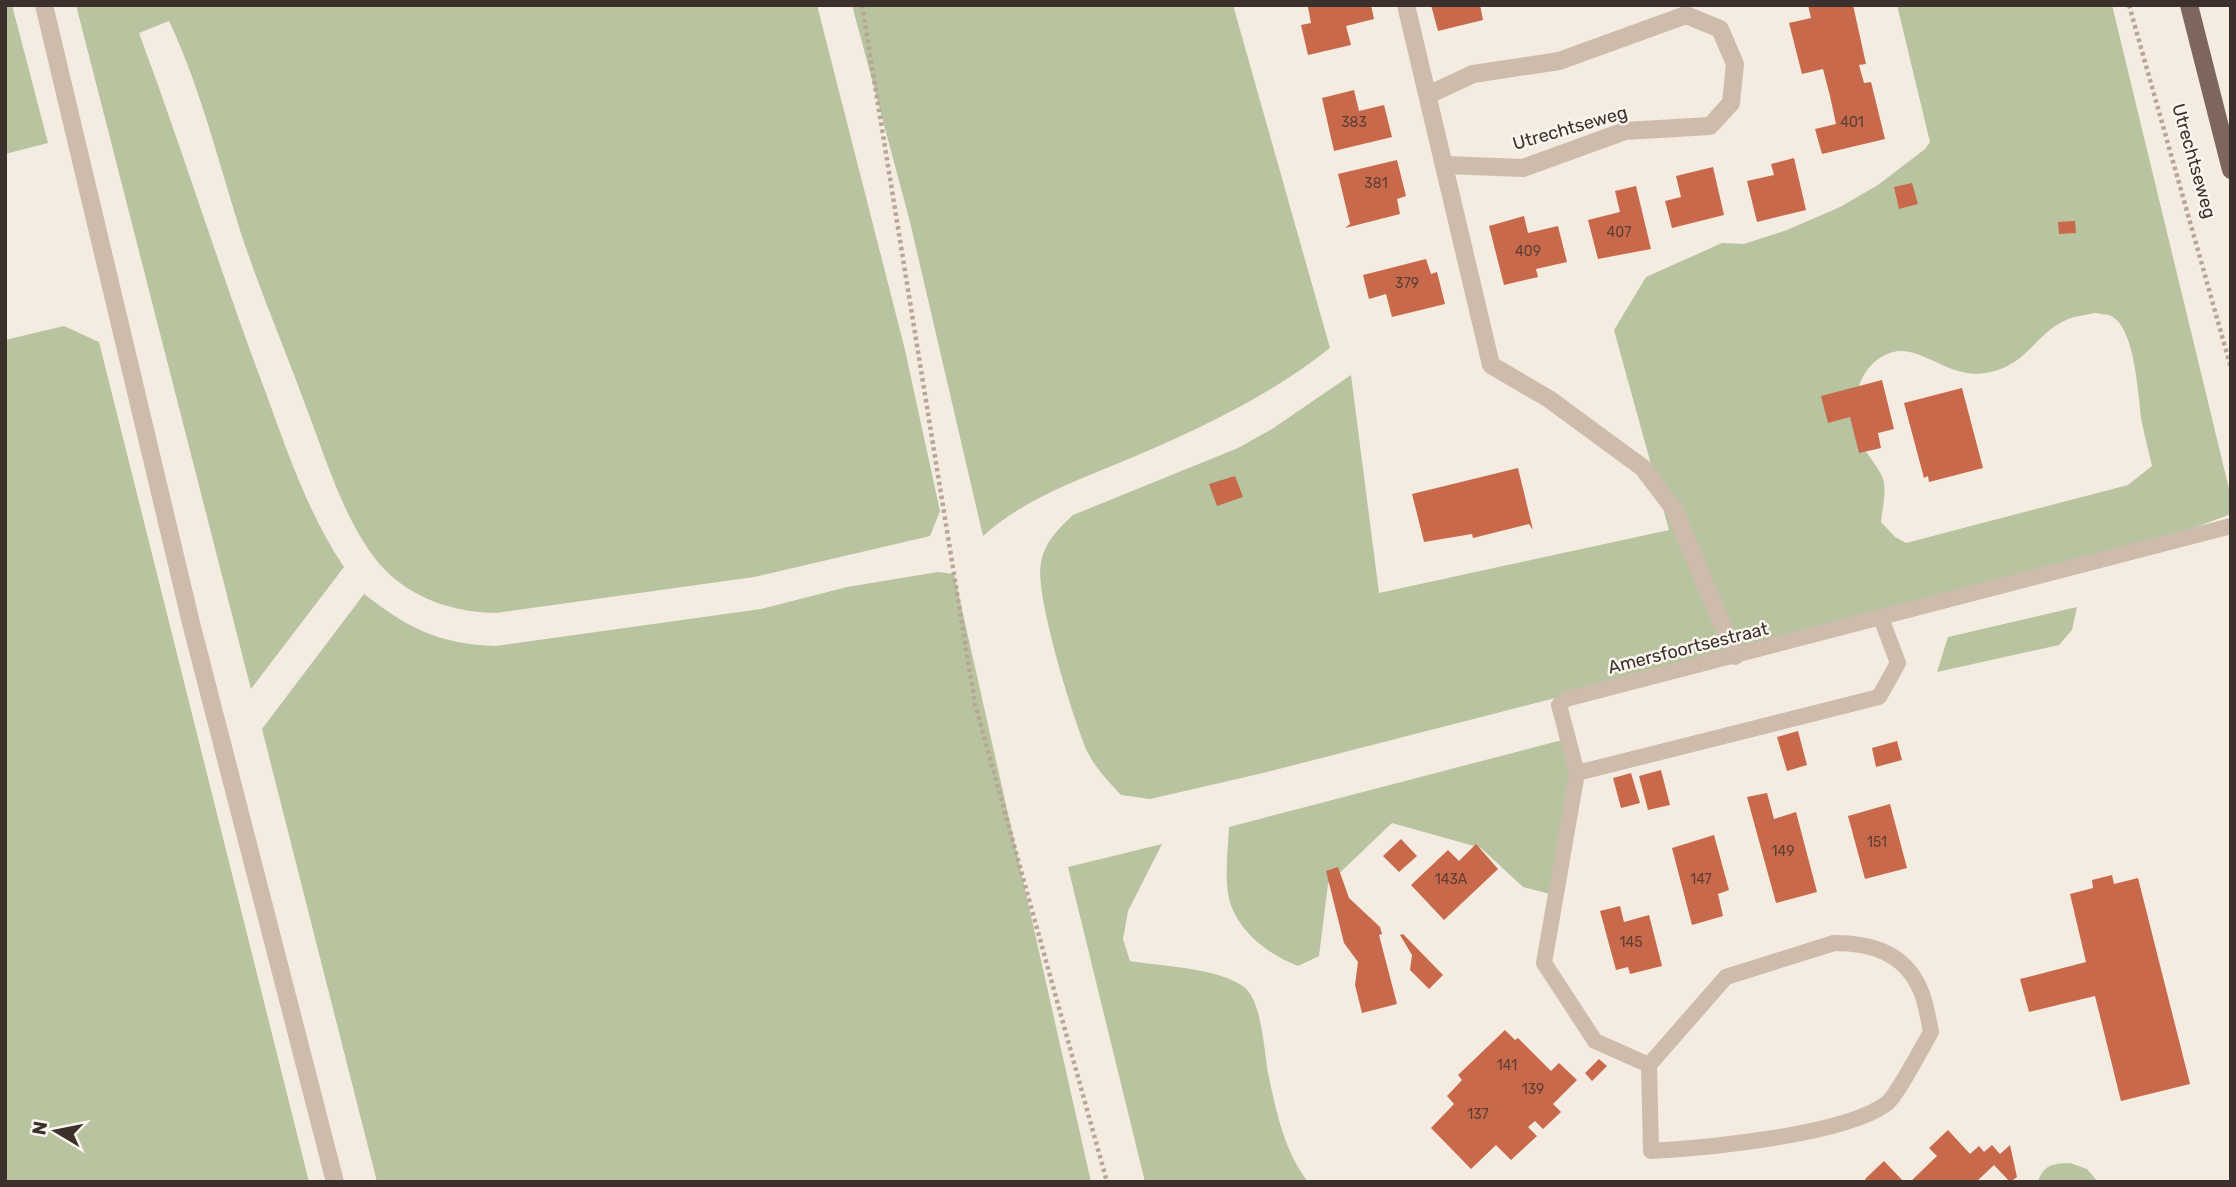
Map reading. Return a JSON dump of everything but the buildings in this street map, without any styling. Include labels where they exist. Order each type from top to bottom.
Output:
[{"type":"main road","name":"Utrechtseweg","points":[[2189,5],[2231,170]]},
{"type":"street","points":[[44,5],[191,623],[335,1182]]},
{"type":"street","points":[[1406,5],[1491,365],[1549,399],[1643,468],[1674,509],[1735,656]]},
{"type":"street","name":"Utrechtseweg","points":[[1428,95],[1473,74],[1559,61],[1686,15],[1720,29],[1735,64],[1731,103],[1710,127],[1625,131],[1523,168],[1445,165]]},
{"type":"lane","name":"Amersfoortsestraat","points":[[1649,1065],[1595,1041],[1544,963],[1577,773],[1559,705],[1566,699],[2231,527]]},
{"type":"lane","points":[[1577,773],[1879,697],[1898,663],[1881,618]]},
{"type":"lane","points":[[1834,943],[1865,943],[1896,958],[1920,988],[1931,1032],[1888,1104],[1841,1125],[1686,1149],[1651,1151],[1649,1065],[1726,977],[1834,943]]},
{"type":"path","points":[[862,5],[975,704],[1107,1182]]},
{"type":"path","name":"Utrechtseweg","points":[[2129,5],[2231,368]]},
{"type":"green space","points":[[5,5],[12,5],[48,143],[5,154]]},
{"type":"green space","points":[[76,5],[817,5],[905,350],[940,511],[930,536],[754,577],[495,613],[450,607],[408,588],[384,569],[371,553],[339,494],[253,269],[202,105],[169,21],[139,33],[290,457],[308,503],[344,567],[251,689]]},
{"type":"green space","points":[[852,5],[1233,5],[1330,348],[1281,383],[1229,413],[1031,502],[983,536],[910,222]]},
{"type":"green space","points":[[1897,5],[2112,5],[2231,497],[2231,514],[2188,530],[1765,644],[1263,773],[1150,799],[1121,795],[1099,770],[1088,753],[1065,687],[1049,628],[1040,579],[1045,549],[1073,515],[1238,448],[1272,429],[1351,375],[1379,593],[1669,530],[1614,330],[1646,277],[1722,243],[1744,244],[1787,230],[1840,207],[1878,185],[1925,149],[1930,142]],"holes":[[[2095,313],[2111,316],[2126,334],[2152,466],[2128,485],[1906,543],[1895,537],[1881,522],[1883,479],[1861,443],[1856,425],[1859,387],[1871,365],[1881,357],[1904,351],[1972,374],[2000,370],[2021,357],[2056,325],[2071,318]]]},
{"type":"green space","points":[[64,326],[99,342],[309,1182],[5,1182],[5,340]]},
{"type":"green space","points":[[938,572],[954,574],[1091,1182],[377,1182],[262,729],[364,594],[396,617],[441,638],[496,646],[761,609],[847,587]]},
{"type":"green space","points":[[2077,607],[2072,630],[2059,645],[1937,672],[1948,637]]},
{"type":"green space","points":[[1562,740],[1570,768],[1562,897],[1523,887],[1481,848],[1392,823],[1328,884],[1319,956],[1298,966],[1287,961],[1254,939],[1237,918],[1231,906],[1227,885],[1229,827]]},
{"type":"green space","points":[[1162,844],[1128,911],[1123,939],[1130,961],[1220,976],[1244,987],[1250,994],[1259,1016],[1269,1078],[1283,1133],[1293,1158],[1308,1182],[1145,1182],[1068,867]]},
{"type":"green space","points":[[2070,1163],[2087,1169],[2098,1182],[2038,1182],[2046,1168]]}]
